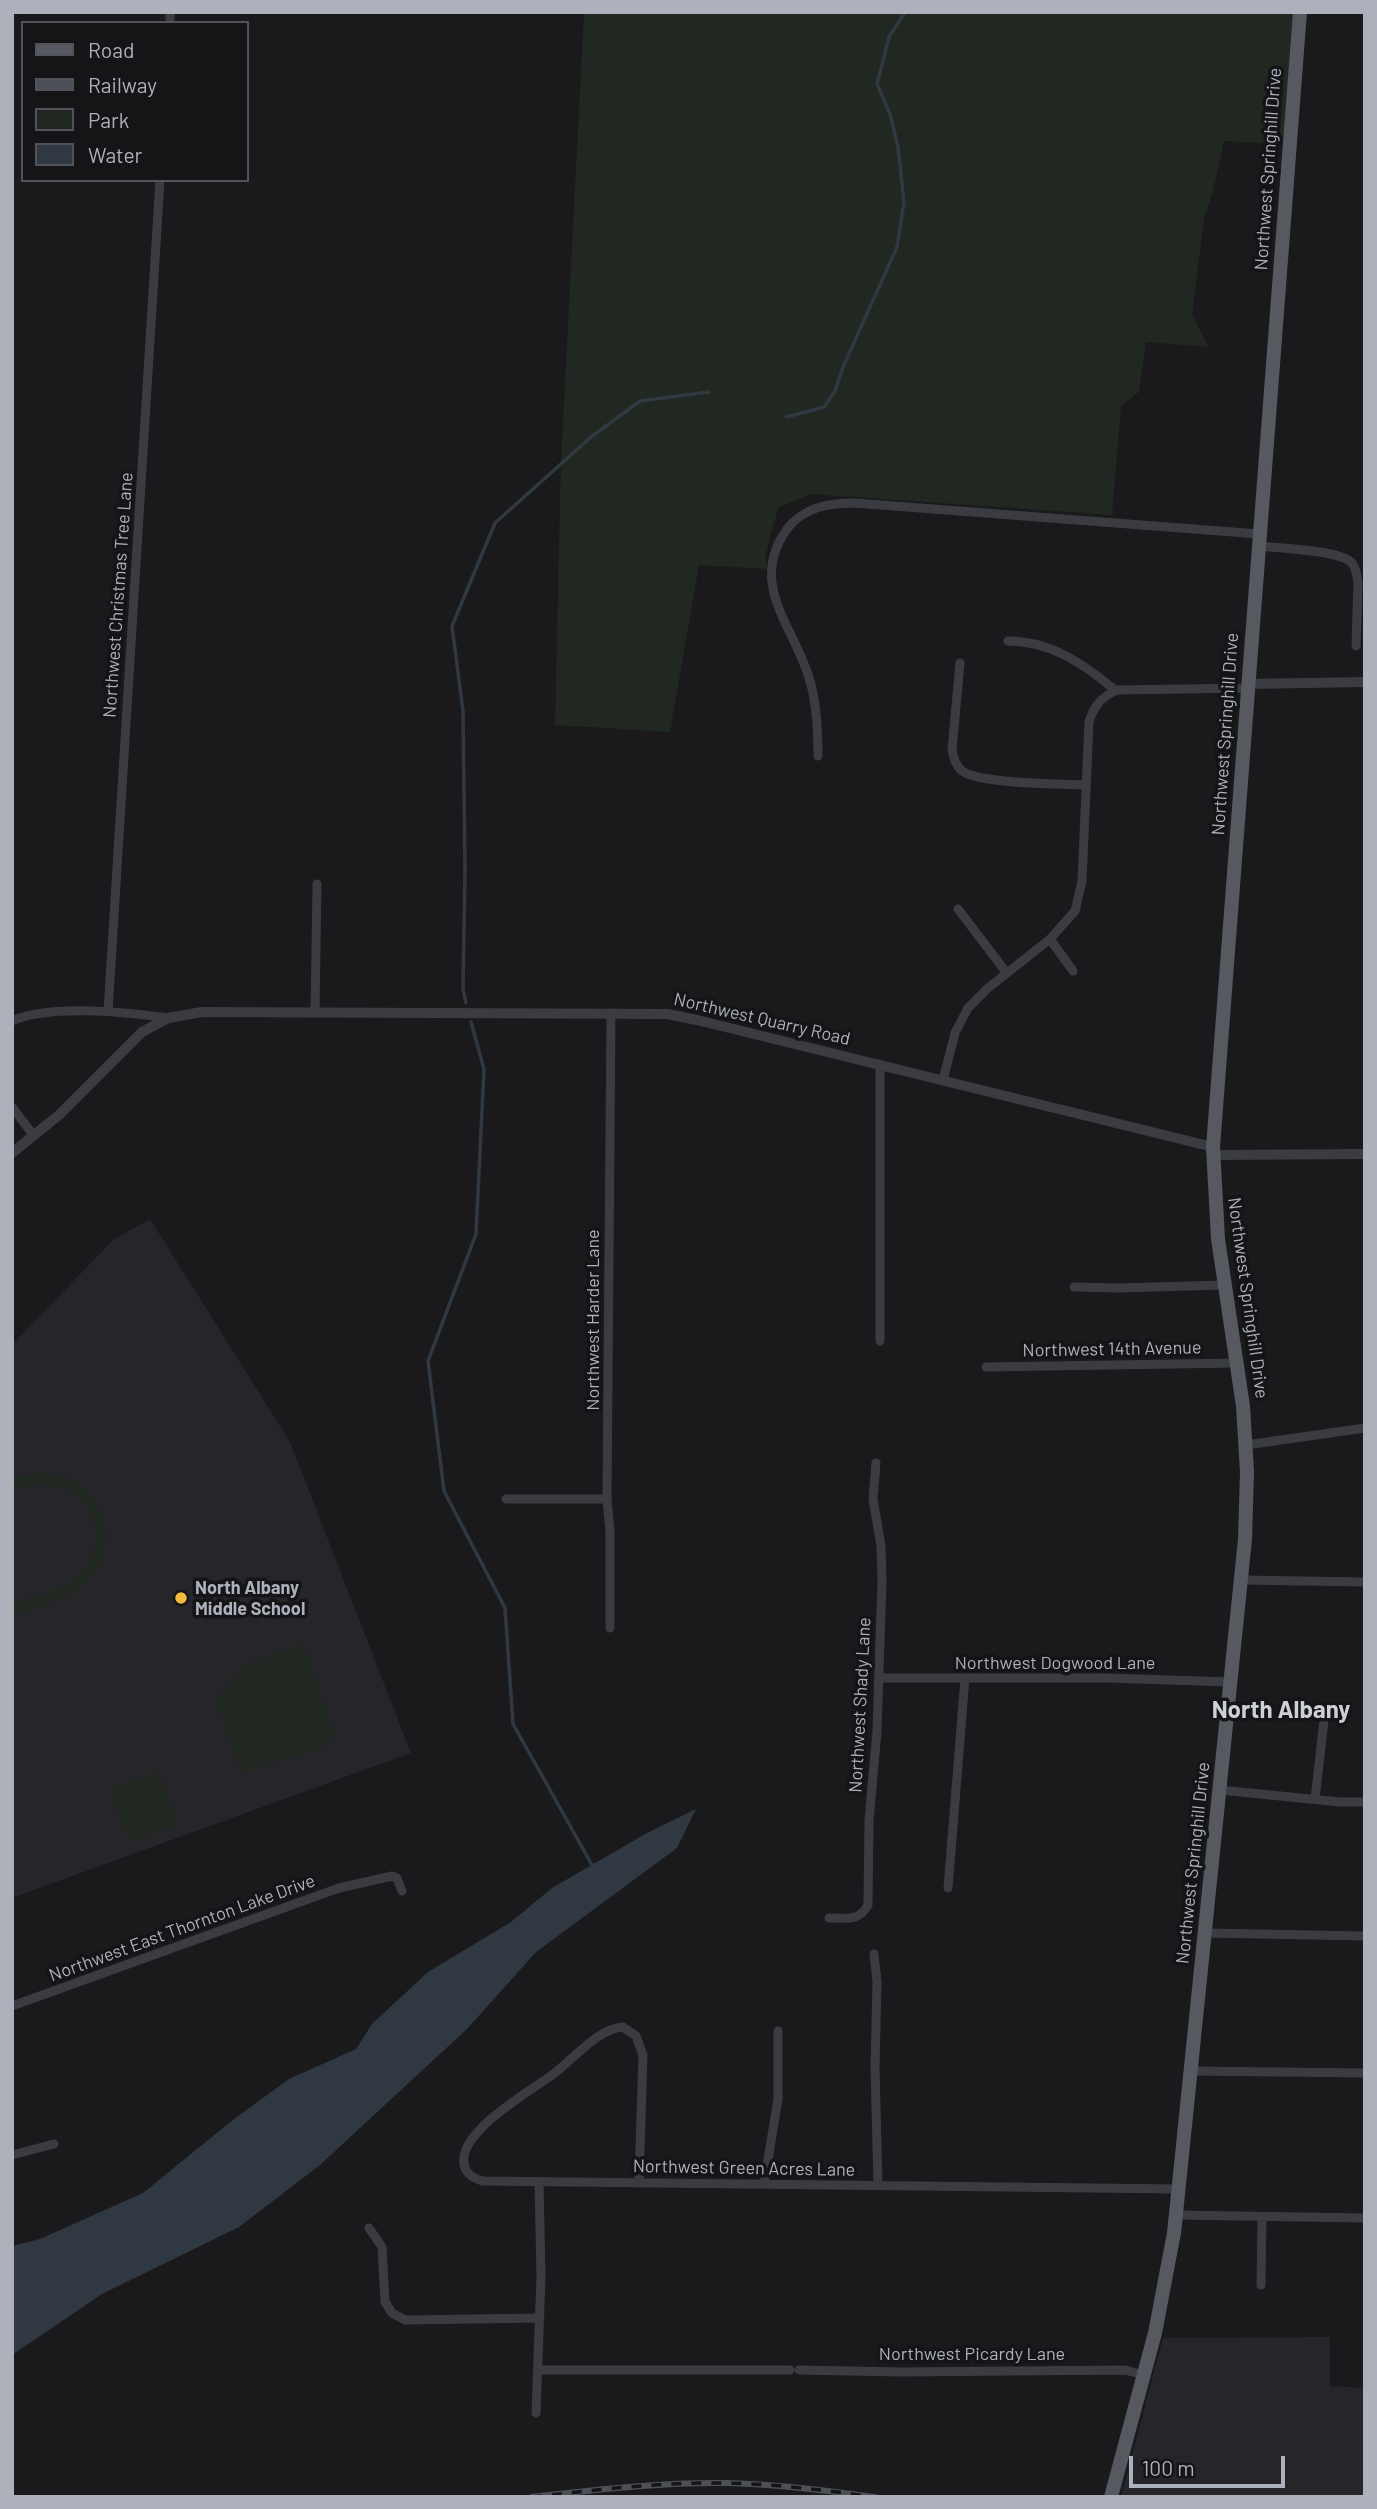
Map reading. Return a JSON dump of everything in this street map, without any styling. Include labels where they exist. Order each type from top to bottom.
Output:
[{"type":"main road","name":"Northwest Springhill Drive","points":[[1111,2497],[1167,2278],[1176,2215],[1246,1515],[1246,1445],[1237,1363],[1218,1239],[1213,1151],[1300,12]]},
{"type":"street","name":"Northwest Christmas Tree Lane","points":[[108,1012],[160,182]]},
{"type":"street","points":[[818,756],[817,719],[810,682],[797,646],[780,612],[771,582],[775,551],[790,525],[814,508],[839,503],[1015,515],[1258,540],[1338,555],[1351,562],[1357,573],[1356,646]]},
{"type":"street","points":[[1007,641],[1027,641],[1053,649],[1084,665],[1116,691]]},
{"type":"street","points":[[960,663],[953,750],[960,769],[977,778],[1086,785]]},
{"type":"street","points":[[943,1080],[961,1018],[978,997],[1050,939],[1075,911],[1080,897],[1088,737],[1093,711],[1099,701],[1116,691],[1142,688],[1365,682]]},
{"type":"street","points":[[315,1012],[317,884]]},
{"type":"street","points":[[958,909],[1006,972]]},
{"type":"street","points":[[1050,939],[1073,971]]},
{"type":"street","name":"Northwest Quarry Road","points":[[12,1021],[32,1013],[108,1012],[168,1018],[202,1012],[652,1013],[698,1020],[943,1080],[1213,1151],[1365,1154]]},
{"type":"street","name":"Northwest Harder Lane","points":[[610,1628],[610,1532],[607,1499],[611,1013]]},
{"type":"street","name":"Northwest Quarry Road","points":[[12,1153],[74,1100],[133,1040],[168,1018]]},
{"type":"street","points":[[880,1065],[880,1340]]},
{"type":"street","points":[[12,1107],[34,1136]]},
{"type":"street","points":[[1074,1287],[1224,1285]]},
{"type":"street","name":"Northwest 14th Avenue","points":[[986,1367],[1237,1363]]},
{"type":"street","points":[[1246,1445],[1365,1428]]},
{"type":"street","name":"Northwest Shady Lane","points":[[830,1918],[855,1919],[861,1916],[868,1906],[869,1821],[880,1678],[882,1581],[881,1546],[873,1499],[876,1463]]},
{"type":"street","points":[[506,1499],[607,1499]]},
{"type":"street","points":[[1241,1580],[1365,1582]]},
{"type":"street","name":"Northwest Dogwood Lane","points":[[880,1678],[1121,1678],[1230,1682]]},
{"type":"street","points":[[948,1888],[965,1678]]},
{"type":"street","points":[[1315,1799],[1324,1720]]},
{"type":"street","points":[[1220,1790],[1365,1802]]},
{"type":"street","name":"Northwest East Thornton Lake Drive","points":[[12,2006],[363,1881],[392,1876],[397,1878],[402,1891]]},
{"type":"street","points":[[1205,1933],[1365,1936]]},
{"type":"street","points":[[874,1954],[877,1982],[875,2067],[878,2185]]},
{"type":"street","name":"Northwest Green Acres Lane","points":[[639,2182],[643,2054],[636,2036],[623,2027],[615,2027],[600,2036],[556,2073],[486,2124],[466,2148],[466,2170],[475,2179],[539,2183],[1179,2189]]},
{"type":"street","points":[[764,2184],[778,2099],[778,2031]]},
{"type":"street","points":[[1191,2071],[1365,2073]]},
{"type":"street","points":[[12,2155],[54,2144]]},
{"type":"street","points":[[536,2413],[541,2318],[539,2183]]},
{"type":"street","points":[[1176,2215],[1365,2218]]},
{"type":"street","points":[[1261,2285],[1262,2217]]},
{"type":"street","points":[[369,2228],[382,2247],[386,2302],[392,2313],[399,2318],[426,2321],[541,2318]]},
{"type":"street","name":"Northwest Picardy Lane","points":[[539,2370],[1113,2370],[1134,2371],[1144,2375]]},
{"type":"shaded area","name":"North Albany Middle School","points":[[150,1219],[290,1442],[411,1753],[12,1898],[12,1345],[113,1240]]},
{"type":"shaded area","points":[[1330,2337],[1330,2386],[1365,2388],[1364,2497],[1121,2497],[1163,2338]]},
{"type":"green space","points":[[584,12],[1295,12],[1285,144],[1224,141],[1204,218],[1192,315],[1209,347],[1146,342],[1139,392],[1121,406],[1112,515],[811,494],[778,508],[765,557],[767,569],[699,565],[670,732],[555,725],[561,460]]},
{"type":"green space","points":[[38,1473],[70,1479],[91,1495],[104,1521],[105,1549],[94,1575],[75,1592],[12,1616],[12,1603],[71,1581],[87,1565],[93,1553],[94,1527],[90,1514],[73,1494],[60,1487],[48,1485],[12,1492],[12,1480]]},
{"type":"green space","points":[[304,1643],[334,1731],[328,1746],[241,1773],[215,1699],[247,1664]]},
{"type":"green space","points":[[159,1771],[178,1825],[129,1842],[110,1789]]},
{"type":"water","points":[[696,1809],[677,1848],[536,1952],[468,2028],[320,2165],[239,2227],[102,2294],[12,2355],[12,2246],[40,2239],[143,2193],[234,2119],[289,2079],[356,2049],[372,2024],[428,1972],[511,1922],[552,1888],[647,1833]]},
{"type":"waterway","points":[[786,417],[824,407],[835,391],[843,367],[897,247],[904,202],[898,147],[890,114],[877,84],[889,37],[905,12]]},
{"type":"waterway","points":[[466,1003],[463,989],[463,711],[452,626],[495,523],[591,437],[640,401],[709,392]]},
{"type":"waterway","points":[[471,1022],[484,1069],[476,1234],[428,1361],[444,1491],[505,1608],[513,1724],[592,1865]]},
{"type":"railway","points":[[532,2497],[701,2483],[800,2488],[874,2497]]},
{"type":"place","name":"North Albany Middle School","points":[[181,1598]]},
{"type":"district","name":"North Albany","points":[[1281,1710]]}]
